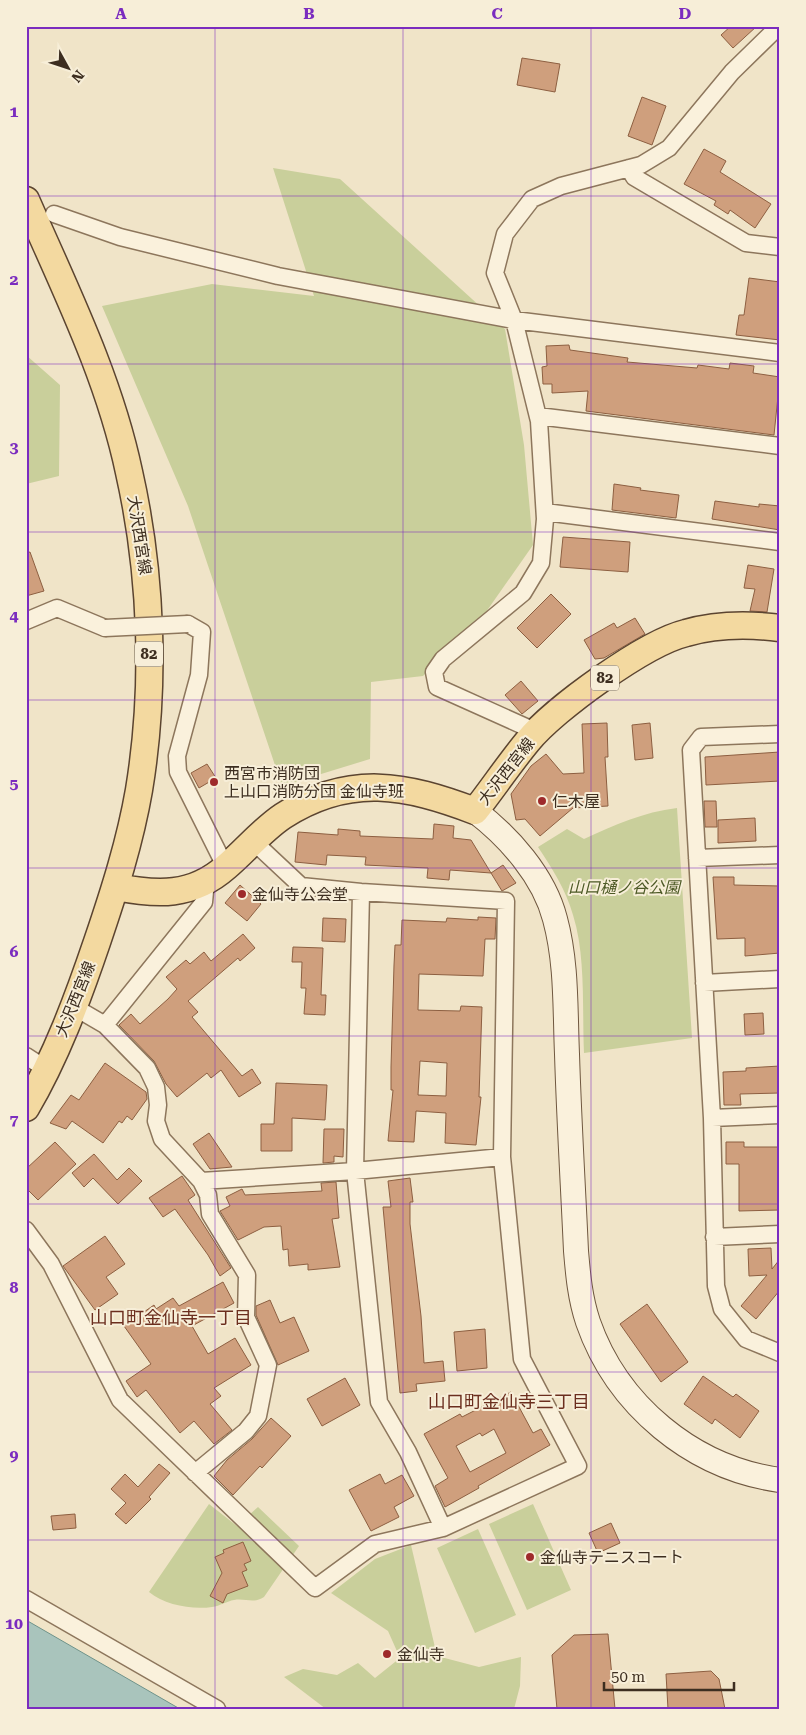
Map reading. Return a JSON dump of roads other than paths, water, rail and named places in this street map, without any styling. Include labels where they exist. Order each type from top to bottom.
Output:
[{"type":"main road","name":"大沢西宮線","points":[[26,200],[104,383],[129,472],[147,584],[150,680],[139,790],[116,887],[74,1007],[36,1062],[26,1108]]},
{"type":"main road","name":"大沢西宮線","points":[[116,887],[151,894],[187,889],[216,875],[283,816],[309,803],[347,789],[387,786],[434,795],[475,811],[536,732],[557,711],[636,658],[684,633],[722,625],[780,628]]},
{"type":"street","points":[[536,732],[437,687],[434,672],[443,659],[523,593],[541,563],[545,512],[538,416],[514,320],[495,273],[505,234],[532,200],[562,186],[642,165],[669,148],[732,72],[779,26]]},
{"type":"street","points":[[629,168],[634,177],[746,243],[780,247]]},
{"type":"street","points":[[54,214],[120,236],[278,276],[514,320],[780,352]]},
{"type":"street","points":[[538,416],[780,446]]},
{"type":"street","points":[[545,512],[780,542]]},
{"type":"street","points":[[26,621],[57,608],[105,628],[188,624],[202,632],[200,675],[177,756],[178,772],[216,875],[204,902],[105,1025]]},
{"type":"street","points":[[780,734],[701,737],[691,750],[712,1118],[716,1286],[722,1308],[746,1339],[780,1352]]},
{"type":"street","points":[[475,811],[494,827],[538,880],[555,918],[565,970],[576,1251],[580,1290],[589,1322],[612,1374],[644,1412],[675,1439],[708,1459],[737,1471],[780,1480]]},
{"type":"street","points":[[26,1230],[51,1264],[120,1400],[315,1588],[375,1544],[443,1528],[578,1466],[522,1359],[502,1157],[506,901],[361,892],[301,886],[253,841]]},
{"type":"street","points":[[697,858],[780,855]]},
{"type":"street","points":[[361,892],[355,1171],[379,1402],[408,1452],[443,1528]]},
{"type":"street","points":[[704,983],[780,979]]},
{"type":"street","points":[[74,1007],[105,1025],[147,1068],[156,1087],[158,1105],[156,1121],[162,1139],[201,1181],[208,1196],[210,1214],[247,1275],[246,1317],[268,1365],[258,1416],[246,1431],[195,1473]]},
{"type":"street","points":[[712,1118],[780,1115]]},
{"type":"street","points":[[201,1181],[355,1171],[502,1157]]},
{"type":"street","points":[[714,1237],[780,1234]]},
{"type":"street","points":[[26,1599],[217,1709]]},
{"type":"water","points":[[26,1620],[180,1709],[26,1709]]},
{"type":"place","name":"西宮市消防団 上山口消防分団 金仙寺班","points":[[214,782]]},
{"type":"place","name":"仁木屋","points":[[542,801]]},
{"type":"place","name":"金仙寺公会堂","points":[[242,894]]},
{"type":"place","name":"金仙寺テニスコート","points":[[530,1557]]},
{"type":"place","name":"金仙寺","points":[[387,1654]]},
{"type":"district","name":"山口町金仙寺一丁目","points":[[171,1318]]},
{"type":"district","name":"山口町金仙寺三丁目","points":[[509,1402]]},
{"type":"park label","name":"山口樋ノ谷公園","points":[[624,887]]}]
